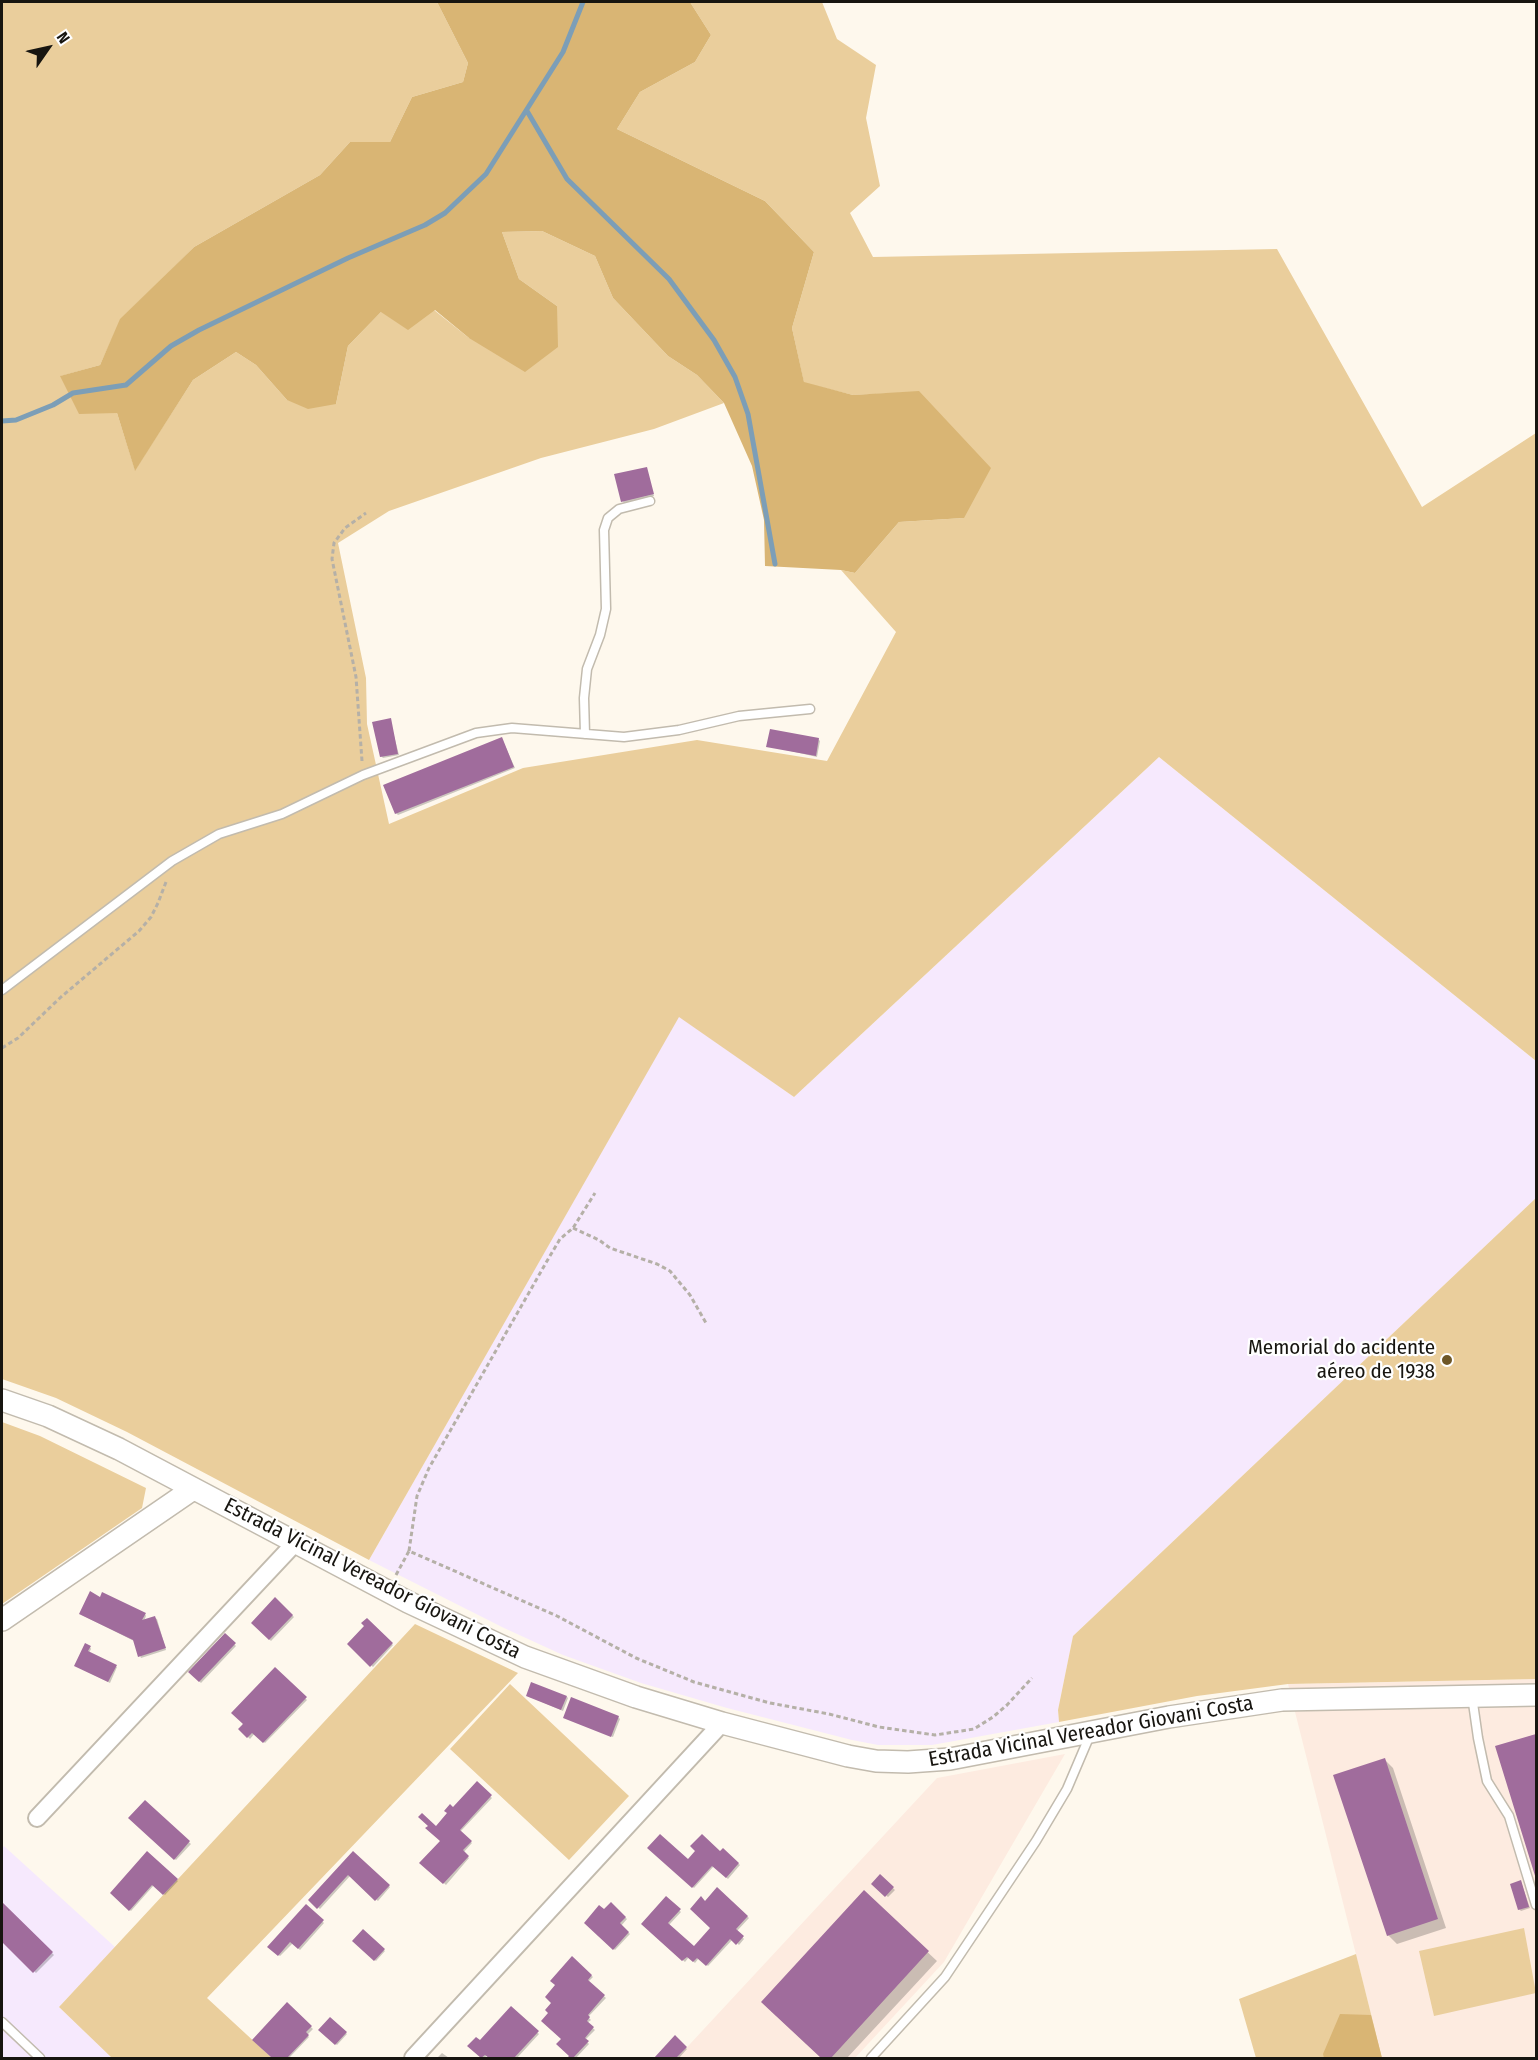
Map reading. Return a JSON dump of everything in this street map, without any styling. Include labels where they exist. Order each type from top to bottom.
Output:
[{"type":"street","name":"Estrada Vicinal Vereador Giovani Costa","points":[[2,1400],[58,1421],[119,1449],[295,1543],[499,1646],[557,1670],[636,1697],[848,1756],[876,1761],[908,1762],[950,1759],[1200,1711],[1282,1700],[1536,1695]]},
{"type":"street","points":[[2,1620],[193,1489]]},
{"type":"street","points":[[37,1818],[295,1543]]},
{"type":"street","points":[[413,2058],[723,1723]]},
{"type":"lane","points":[[585,734],[584,698],[587,669],[600,635],[606,609],[603,530],[608,518],[620,509],[650,501]]},
{"type":"lane","points":[[2,990],[172,861],[219,834],[282,814],[363,775],[476,733],[512,728],[624,737],[679,730],[739,716],[810,709]]},
{"type":"lane","points":[[1472,1696],[1487,1781],[1509,1815],[1536,1905]]},
{"type":"lane","points":[[871,2058],[945,1977],[1036,1841],[1067,1789],[1091,1732]]},
{"type":"lane","points":[[2,2022],[40,2058]]},
{"type":"path","points":[[363,775],[356,678],[332,559],[334,543],[345,528],[366,513]]},
{"type":"path","points":[[2,1048],[18,1038],[139,931],[151,917],[158,903],[172,861]]},
{"type":"path","points":[[380,1587],[397,1574],[409,1551],[417,1496],[429,1468],[560,1239],[573,1228],[595,1193]]},
{"type":"path","points":[[573,1228],[599,1240],[609,1248],[657,1264],[670,1271],[681,1282],[706,1323]]},
{"type":"path","points":[[409,1551],[557,1616],[636,1658],[694,1683],[770,1704],[829,1714],[879,1727],[935,1735],[974,1729],[1007,1705],[1032,1678]]},
{"type":"shaded area","points":[[2,2],[437,2],[468,63],[463,82],[412,97],[390,142],[350,142],[320,175],[194,247],[121,319],[100,365],[61,376],[117,413],[135,470],[193,380],[236,352],[256,365],[287,400],[336,404],[348,346],[381,312],[434,310],[469,338],[557,306],[519,279],[502,232],[542,231],[595,256],[613,298],[668,356],[697,375],[724,403],[654,429],[541,458],[389,511],[338,543],[366,678],[367,724],[389,824],[523,768],[697,740],[827,761],[896,632],[841,570],[855,573],[899,522],[964,518],[919,392],[853,395],[804,383],[792,328],[814,252],[765,201],[617,129],[640,92],[695,62],[711,35],[690,2],[822,2],[837,39],[876,65],[866,118],[880,186],[850,213],[873,257],[1277,249],[1422,507],[1536,433],[1536,1061],[1159,757],[794,1097],[679,1017],[369,1560],[127,1432],[56,1398],[2,1379]]},
{"type":"shaded area","points":[[437,2],[690,2],[711,35],[695,62],[640,92],[617,129],[765,201],[814,252],[792,328],[804,382],[853,395],[919,391],[991,468],[964,518],[899,522],[855,573],[841,570],[765,566],[764,520],[752,466],[724,403],[697,375],[668,356],[613,298],[595,256],[542,231],[502,232],[519,279],[557,306],[558,347],[525,372],[469,338],[435,310],[408,330],[381,312],[348,346],[336,404],[308,409],[287,400],[256,365],[236,352],[193,380],[135,471],[117,413],[79,414],[60,376],[100,365],[120,319],[194,247],[320,175],[350,142],[390,142],[412,97],[463,82],[468,63]]},
{"type":"shaded area","points":[[1159,757],[1536,1061],[1536,1198],[1073,1636],[1058,1710],[1059,1722],[932,1745],[878,1745],[852,1740],[641,1683],[563,1655],[369,1560],[679,1016],[794,1097]]},
{"type":"shaded area","points":[[1536,1198],[1536,1679],[1288,1684],[1197,1696],[1059,1722],[1058,1710],[1073,1636]]},
{"type":"shaded area","points":[[2,1422],[40,1436],[146,1488],[142,1508],[2,1604]]},
{"type":"shaded area","points":[[415,1624],[518,1673],[207,1998],[272,2058],[112,2058],[59,2007]]},
{"type":"shaded area","points":[[1536,1679],[1536,2058],[1382,2058],[1288,1684]]},
{"type":"shaded area","points":[[510,1684],[629,1796],[569,1860],[450,1749]]},
{"type":"shaded area","points":[[1065,1754],[944,1962],[855,2058],[677,2058],[937,1778]]},
{"type":"shaded area","points":[[4,1846],[115,1947],[59,2007],[112,2058],[2,2058],[2,1849]]},
{"type":"shaded area","points":[[1524,1928],[1536,1993],[1434,2016],[1419,1951]]},
{"type":"shaded area","points":[[1356,1954],[1382,2058],[1256,2058],[1239,1999]]},
{"type":"shaded area","points":[[1340,2014],[1371,2015],[1382,2058],[1324,2058],[1323,2054]]},
{"type":"building","points":[[647,467],[654,494],[621,502],[614,474]]},
{"type":"building","points":[[391,718],[398,754],[380,757],[372,722]]},
{"type":"building","points":[[770,729],[819,738],[816,756],[766,747]]},
{"type":"building","points":[[502,737],[514,767],[395,814],[383,785]]},
{"type":"building","points":[[90,1591],[100,1597],[102,1592],[146,1613],[142,1620],[155,1616],[166,1648],[138,1657],[133,1640],[79,1614]]},
{"type":"building","points":[[275,1597],[293,1615],[269,1640],[251,1623]]},
{"type":"building","points":[[367,1618],[393,1643],[370,1667],[347,1644],[364,1626],[361,1623]]},
{"type":"building","points":[[225,1633],[236,1643],[199,1682],[188,1672]]},
{"type":"building","points":[[85,1643],[91,1646],[88,1651],[117,1665],[108,1682],[74,1666]]},
{"type":"building","points":[[275,1667],[307,1697],[263,1743],[252,1733],[247,1738],[238,1729],[243,1724],[231,1713]]},
{"type":"building","points":[[531,1682],[567,1696],[561,1710],[526,1696]]},
{"type":"building","points":[[571,1697],[619,1716],[611,1737],[563,1718]]},
{"type":"building","points":[[1536,1734],[1536,1879],[1495,1746]]},
{"type":"building","points":[[1385,1758],[1438,1919],[1387,1936],[1333,1775]]},
{"type":"building","points":[[477,1781],[492,1795],[460,1830],[472,1841],[463,1850],[469,1856],[443,1884],[419,1863],[440,1841],[425,1828],[428,1826],[418,1817],[422,1813],[436,1826],[447,1813],[444,1811],[450,1804],[453,1807]]},
{"type":"building","points":[[145,1800],[190,1841],[174,1860],[128,1818]]},
{"type":"building","points":[[660,1834],[688,1859],[695,1851],[690,1846],[702,1834],[720,1851],[723,1848],[739,1863],[726,1878],[712,1866],[692,1888],[647,1848]]},
{"type":"building","points":[[147,1851],[178,1879],[163,1895],[152,1885],[129,1911],[110,1893]]},
{"type":"building","points":[[353,1851],[390,1885],[375,1901],[348,1875],[317,1909],[308,1900]]},
{"type":"building","points":[[880,1874],[894,1887],[885,1897],[871,1884]]},
{"type":"building","points":[[1521,1880],[1529,1907],[1518,1910],[1510,1884]]},
{"type":"building","points":[[717,1887],[748,1916],[736,1929],[744,1936],[736,1945],[730,1939],[706,1966],[697,1958],[693,1962],[687,1957],[682,1961],[641,1924],[666,1896],[681,1909],[668,1923],[694,1946],[710,1928],[690,1909],[701,1896],[705,1901]]},
{"type":"building","points":[[864,1890],[929,1951],[831,2058],[821,2058],[761,2002]]},
{"type":"building","points":[[2,1902],[53,1952],[33,1973],[2,1942]]},
{"type":"building","points":[[611,1902],[626,1917],[620,1923],[629,1932],[613,1950],[584,1923],[599,1905],[604,1909]]},
{"type":"building","points":[[306,1904],[324,1920],[298,1949],[290,1942],[278,1956],[267,1947]]},
{"type":"building","points":[[363,1929],[385,1949],[374,1961],[352,1941]]},
{"type":"building","points":[[572,1956],[592,1975],[588,1980],[605,1995],[588,2015],[590,2017],[587,2021],[594,2027],[585,2038],[589,2041],[573,2058],[567,2058],[569,2056],[556,2044],[561,2039],[541,2021],[548,2013],[545,2010],[551,2003],[545,1997],[555,1985],[550,1981]]},
{"type":"building","points":[[287,2002],[312,2026],[306,2032],[309,2035],[288,2057],[290,2058],[272,2058],[252,2040]]},
{"type":"building","points":[[511,2006],[539,2031],[514,2058],[489,2058],[485,2055],[481,2058],[467,2046],[476,2037],[480,2040]]},
{"type":"building","points":[[330,2017],[347,2032],[335,2045],[318,2030]]},
{"type":"building","points":[[675,2035],[687,2047],[676,2058],[654,2058]]},
{"type":"waterway","points":[[2,421],[16,420],[53,405],[73,393],[126,385],[171,346],[199,330],[348,258],[425,225],[445,213],[486,174],[563,52],[583,2]]},
{"type":"waterway","points":[[527,111],[567,179],[669,279],[714,340],[735,377],[748,414],[775,564]]},
{"type":"place","name":"Memorial do acidente aéreo de 1938","points":[[1447,1360]]}]
